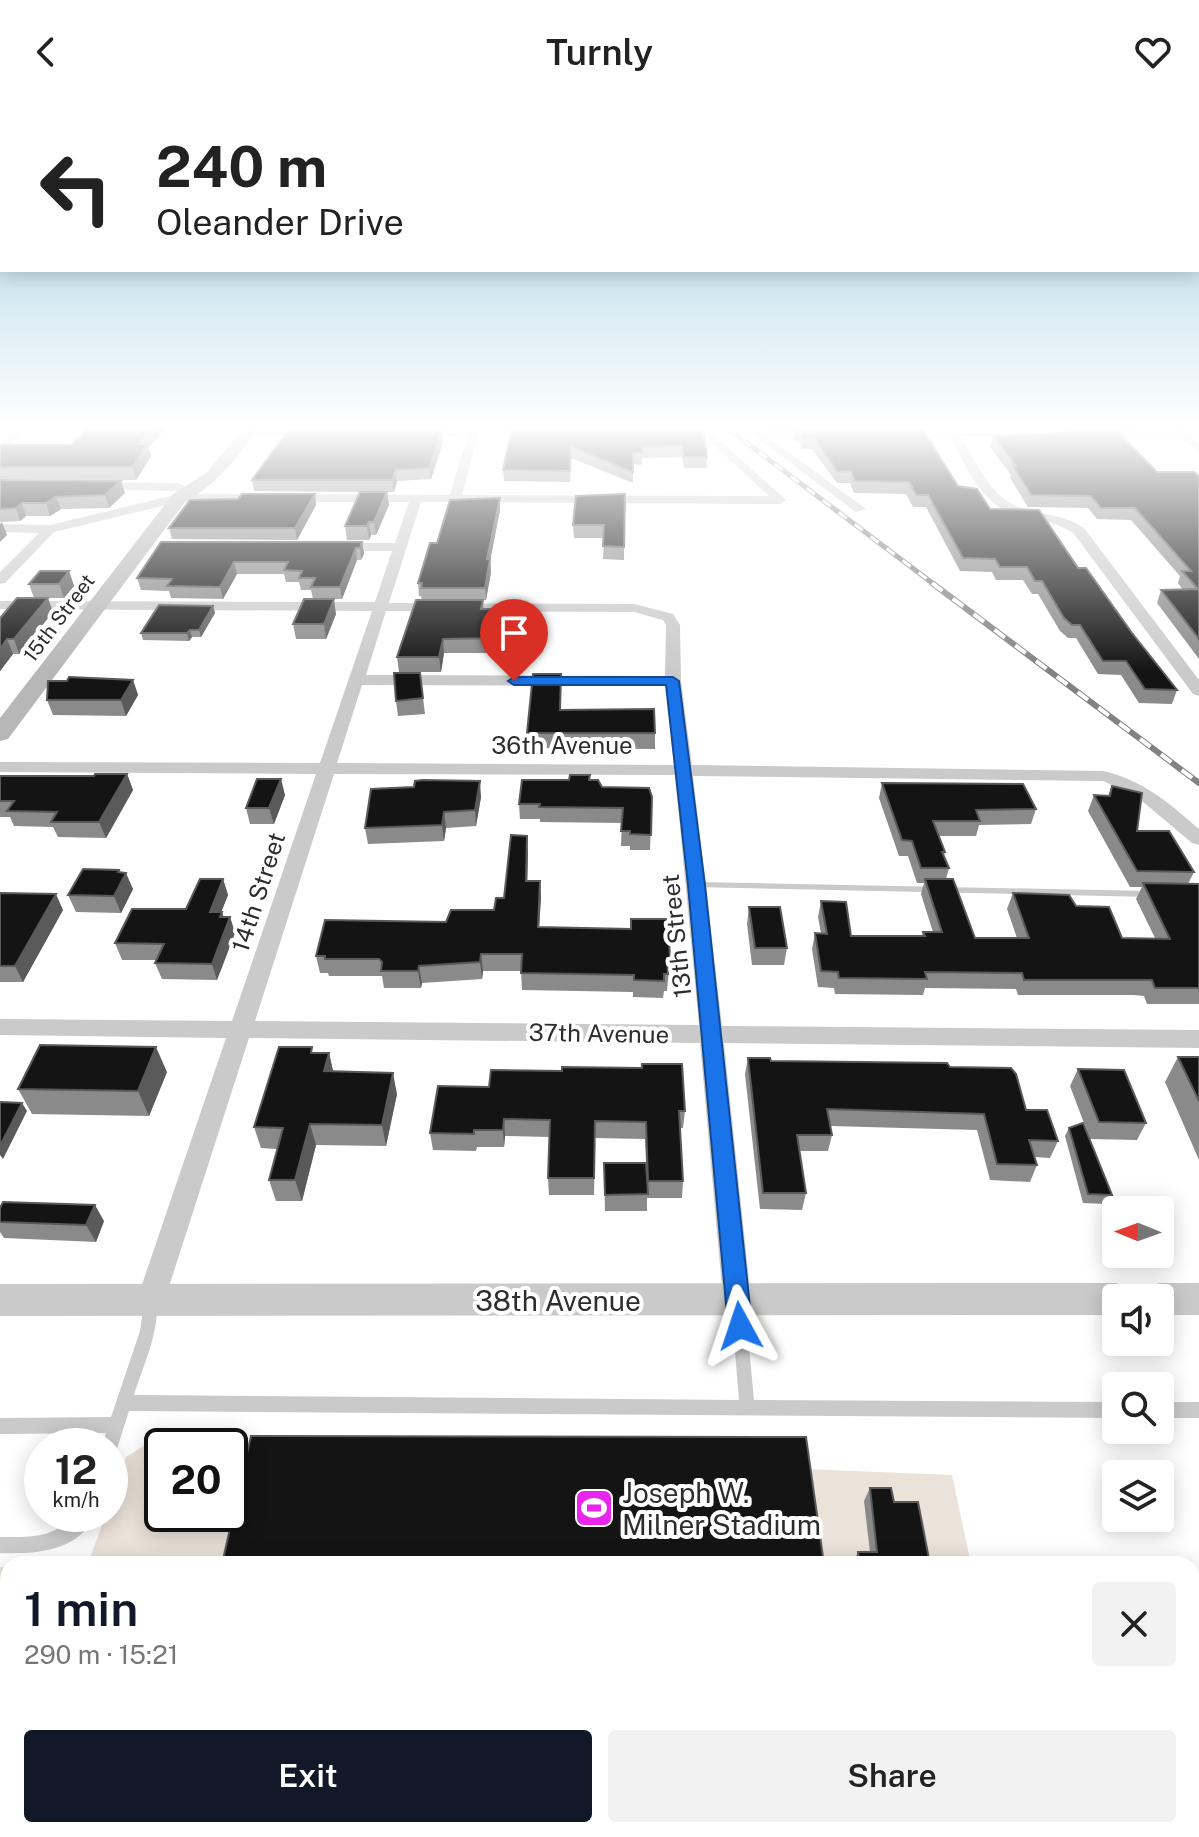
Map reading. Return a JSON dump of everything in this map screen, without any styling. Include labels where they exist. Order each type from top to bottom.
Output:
[{"type":"main road","name":"15th Street","points":[[0,734],[96,605],[149,546],[172,509]]},
{"type":"street","points":[[0,528],[50,529],[134,509]]},
{"type":"street","name":"14th Street","points":[[150,1302],[413,509]]},
{"type":"street","points":[[1008,509],[1056,517],[1079,531],[1199,691]]},
{"type":"street","points":[[0,580],[50,529]]},
{"type":"street","points":[[324,547],[400,547]]},
{"type":"street","points":[[0,605],[380,607]]},
{"type":"street","name":"13th Street","points":[[380,607],[634,608],[668,617],[673,625],[673,681],[697,885],[737,1299]]},
{"type":"street","points":[[356,680],[673,681]]},
{"type":"street","name":"36th Avenue","points":[[0,767],[682,770],[1103,776],[1123,780],[1199,839]]},
{"type":"street","name":"37th Avenue","points":[[0,1027],[1199,1039]]},
{"type":"street","name":"38th Avenue","points":[[0,1300],[1102,1299]]},
{"type":"street","points":[[1174,1299],[1199,1299]]},
{"type":"lane","points":[[697,885],[1168,894]]},
{"type":"lane","points":[[737,1299],[747,1407]]},
{"type":"lane","points":[[115,1428],[147,1331],[150,1302]]},
{"type":"lane","points":[[124,1403],[1102,1410]]},
{"type":"lane","points":[[1174,1410],[1199,1410]]},
{"type":"lane","points":[[0,1426],[116,1425]]},
{"type":"lane","points":[[0,1545],[43,1545],[73,1532]]},
{"type":"shaded area","name":"Joseph W. Milner Stadium","points":[[144,1446],[144,1532],[248,1532],[248,1446],[952,1475],[969,1556],[91,1556],[99,1532],[128,1532],[128,1456]]},
{"type":"building","points":[[183,509],[306,509],[295,528],[169,528]]},
{"type":"building","points":[[353,509],[380,509],[374,522],[369,522],[367,526],[345,526]]},
{"type":"building","points":[[447,509],[498,509],[487,559],[490,559],[485,588],[421,588],[422,583],[418,583],[430,543],[437,543]]},
{"type":"building","points":[[575,509],[625,509],[624,547],[603,546],[604,525],[573,525]]},
{"type":"building","points":[[936,509],[1039,510],[1078,568],[1086,568],[1177,690],[1145,689],[1126,661],[1103,661],[1080,625],[1072,625],[1064,618],[1042,581],[1035,581],[1027,567],[1000,567],[995,559],[963,558]]},
{"type":"building","points":[[1136,509],[1199,509],[1199,639],[1161,590],[1198,589],[1182,571],[1191,571]]},
{"type":"building","points":[[161,542],[362,542],[360,548],[356,548],[340,587],[311,587],[315,578],[299,578],[302,571],[284,570],[288,562],[234,562],[220,587],[167,586],[172,579],[137,578]]},
{"type":"building","points":[[40,571],[69,571],[59,584],[29,584]]},
{"type":"building","points":[[17,598],[48,598],[14,639],[7,639],[0,649],[0,618]]},
{"type":"building","points":[[304,599],[334,599],[324,624],[293,624]]},
{"type":"building","points":[[416,600],[483,600],[481,609],[509,609],[504,638],[443,639],[439,657],[397,657]]},
{"type":"building","points":[[159,605],[213,606],[199,630],[141,633]]},
{"type":"building","points":[[394,673],[420,673],[423,698],[396,701]]},
{"type":"building","points":[[533,674],[561,674],[560,710],[654,709],[655,733],[527,733]]},
{"type":"building","points":[[69,677],[133,680],[121,700],[47,700],[48,681],[67,681]]},
{"type":"building","points":[[127,774],[99,822],[51,822],[57,812],[7,811],[14,801],[0,801],[0,776]]},
{"type":"building","points":[[570,775],[590,775],[589,780],[598,780],[602,787],[649,788],[652,797],[651,835],[621,831],[623,808],[519,804],[522,780],[569,780]]},
{"type":"building","points":[[257,779],[281,779],[269,808],[246,808]]},
{"type":"building","points":[[415,781],[480,781],[475,810],[444,812],[442,825],[365,828],[371,789],[414,787]]},
{"type":"building","points":[[882,783],[1023,784],[1036,809],[976,810],[980,821],[933,821],[949,868],[921,868],[912,841],[902,840]]},
{"type":"building","points":[[1112,786],[1142,793],[1137,831],[1169,831],[1194,872],[1137,871],[1094,795],[1110,796]]},
{"type":"building","points":[[511,835],[527,836],[526,881],[540,881],[538,927],[631,929],[631,919],[668,919],[670,958],[667,958],[668,974],[664,974],[664,981],[634,980],[634,975],[521,973],[522,954],[481,954],[480,962],[419,966],[418,971],[381,971],[382,962],[379,959],[325,959],[325,956],[316,956],[325,920],[446,922],[451,910],[494,910],[496,898],[504,898]]},
{"type":"building","points":[[83,869],[126,873],[114,896],[68,895]]},
{"type":"building","points":[[200,879],[223,879],[210,912],[222,912],[220,917],[230,917],[212,964],[155,963],[164,944],[115,943],[132,909],[186,909]]},
{"type":"building","points":[[925,879],[953,879],[975,938],[1029,938],[1013,893],[1069,895],[1076,906],[1109,907],[1122,938],[1170,939],[1143,883],[1199,884],[1199,988],[1155,988],[1152,980],[1024,980],[1022,973],[925,972],[927,979],[839,978],[838,972],[821,971],[815,933],[827,934],[821,901],[846,902],[851,936],[925,936],[923,932],[942,932]]},
{"type":"building","points":[[0,893],[56,894],[15,966],[0,966]]},
{"type":"building","points":[[749,907],[780,907],[787,948],[755,948]]},
{"type":"building","points":[[40,1045],[156,1047],[138,1091],[18,1089]]},
{"type":"building","points":[[279,1047],[312,1047],[311,1053],[329,1053],[324,1071],[393,1073],[382,1125],[310,1124],[295,1180],[269,1180],[283,1128],[254,1127]]},
{"type":"building","points":[[1178,1057],[1199,1057],[1199,1101]]},
{"type":"building","points":[[748,1058],[770,1058],[771,1061],[947,1063],[950,1067],[1011,1068],[1016,1074],[1026,1110],[1047,1110],[1058,1141],[1029,1140],[1037,1165],[997,1164],[984,1114],[827,1109],[832,1135],[797,1135],[806,1193],[763,1193]]},
{"type":"building","points":[[642,1064],[682,1064],[685,1111],[679,1111],[683,1181],[648,1181],[646,1122],[595,1121],[594,1178],[548,1178],[550,1120],[504,1119],[503,1130],[474,1130],[474,1134],[430,1133],[438,1086],[489,1087],[491,1070],[642,1068]]},
{"type":"building","points":[[1078,1069],[1124,1070],[1146,1123],[1099,1122]]},
{"type":"building","points":[[0,1102],[22,1103],[0,1146]]},
{"type":"building","points":[[1083,1123],[1112,1195],[1088,1194],[1069,1128]]},
{"type":"building","points":[[604,1163],[646,1163],[648,1194],[605,1195]]},
{"type":"building","points":[[3,1202],[95,1205],[86,1225],[0,1222]]},
{"type":"building","name":"Joseph W. Milner Stadium","points":[[251,1436],[806,1437],[823,1556],[224,1556],[229,1532],[248,1532],[248,1449]]},
{"type":"building","points":[[870,1488],[891,1488],[894,1502],[918,1502],[928,1556],[858,1556],[858,1552],[877,1552]]},
{"type":"railway","points":[[834,509],[935,585]]},
{"type":"railway","points":[[932,583],[1199,783]]},
{"type":"place","name":"Joseph W. Milner Stadium","points":[[594,1508]]},
{"type":"route","points":[[514,681],[673,681],[697,885],[740,1326]]}]
